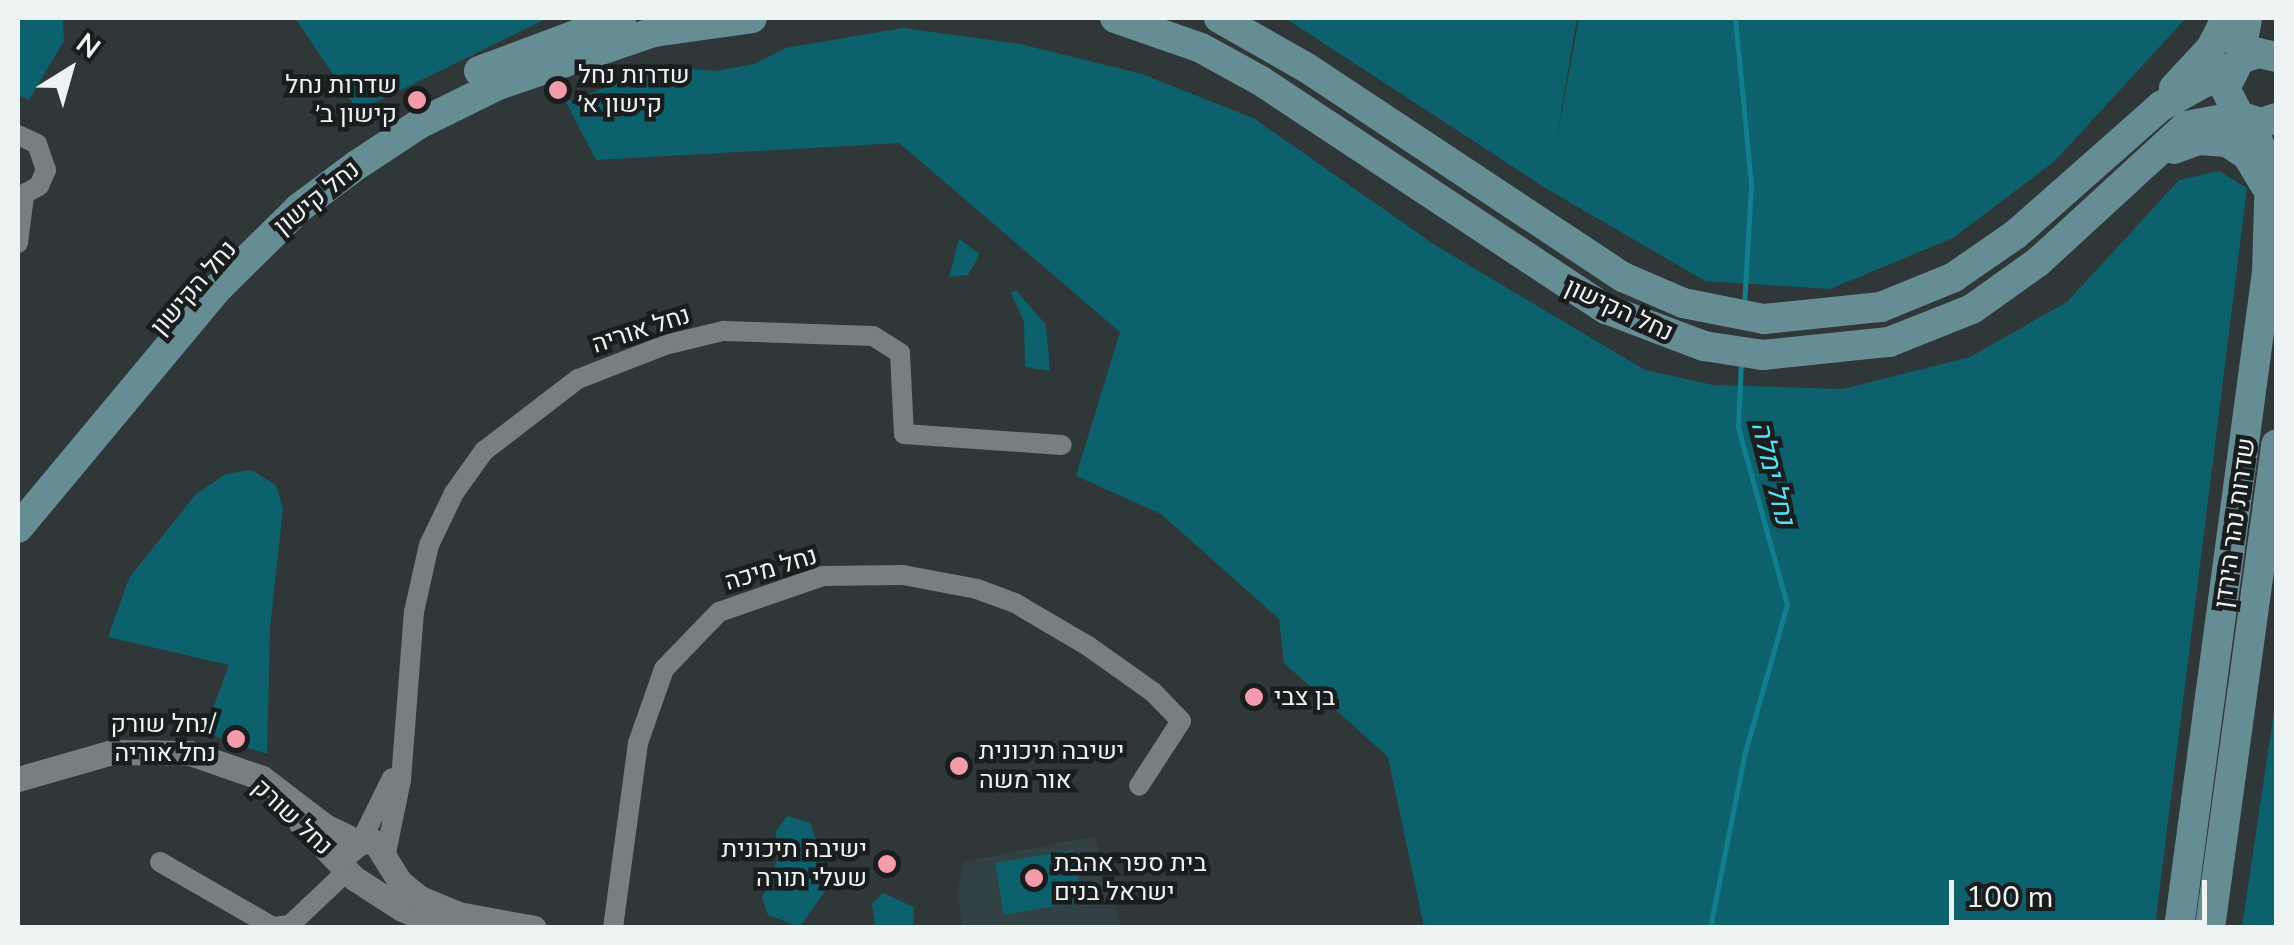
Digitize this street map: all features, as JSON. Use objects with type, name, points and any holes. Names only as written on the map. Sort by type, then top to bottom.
[{"type":"main road","name":"נחל הקישון","points":[[18,497],[204,274],[286,192],[444,87],[622,18]]},
{"type":"main road","name":"נחל הקישון","points":[[1115,18],[1201,48],[1261,82],[1606,309],[1733,352],[1839,350],[1940,324],[2038,262],[2186,126],[2255,118]]},
{"type":"main road","name":"נחל הקישון","points":[[1219,18],[1307,68],[1592,260],[1650,290],[1738,317],[1818,317],[1925,292],[1995,249],[2115,146]]},
{"type":"main road","points":[[2115,146],[2202,58],[2226,18]]},
{"type":"main road","points":[[2235,64],[2247,18]]},
{"type":"main road","name":"נחל קישון","points":[[18,528],[219,287],[326,188],[419,124],[498,86],[654,32],[734,19]]},
{"type":"main road","points":[[2115,146],[2161,106],[2235,64],[2258,53],[2276,58]]},
{"type":"main road","name":"שדרות נהר הירדן","points":[[2179,928],[2262,326],[2271,203],[2268,159],[2255,118],[2226,99],[2235,64]]},
{"type":"main road","points":[[2140,166],[2199,140],[2226,142],[2256,166],[2271,203]]},
{"type":"main road","name":"שדרות נהר הירדן","points":[[2210,928],[2276,444]]},
{"type":"street","points":[[18,134],[37,144],[46,162],[39,186],[21,196],[18,242]]},
{"type":"street","name":"נחל אוריה","points":[[386,856],[420,576],[441,516],[501,433],[578,379],[665,345],[723,332],[872,336],[900,353],[898,418],[904,434],[1062,445]]},
{"type":"street","name":"נחל מיכה","points":[[614,928],[638,742],[664,670],[719,612],[823,576],[904,575],[977,588],[1016,603],[1088,646],[1153,692],[1181,721],[1140,786]]},
{"type":"street","name":"נחל אוריה","points":[[359,841],[391,783],[402,742]]},
{"type":"street","name":"נחל שורק","points":[[18,779],[112,752],[148,750],[238,767],[359,841]]},
{"type":"street","name":"נחל שורק","points":[[238,767],[352,873],[402,909],[447,928]]},
{"type":"street","points":[[352,873],[347,853],[359,841],[376,842],[400,882],[439,908],[534,928]]},
{"type":"street","points":[[160,862],[273,928],[290,924],[352,873],[380,876],[386,856]]},
{"type":"shaded area","points":[[18,18],[63,18],[64,41],[29,100],[18,95]]},
{"type":"shaded area","points":[[295,18],[548,18],[358,111]]},
{"type":"shaded area","points":[[1285,18],[1577,18],[1555,148],[1579,18],[2186,18],[2055,161],[1953,238],[1830,289],[1705,281],[1547,189]]},
{"type":"shaded area","points":[[903,28],[1020,44],[1142,74],[1255,119],[1435,245],[1645,370],[1713,385],[1843,389],[1970,357],[2067,302],[2179,180],[2219,171],[2247,188],[2155,927],[1424,927],[1388,757],[1284,663],[1279,619],[1161,514],[1076,476],[1120,332],[899,143],[596,160],[566,102],[663,67],[716,71],[754,64],[786,48]]},
{"type":"shaded area","points":[[959,239],[980,254],[968,275],[949,277]]},
{"type":"shaded area","points":[[1016,290],[1046,325],[1050,371],[1025,367],[1024,322],[1011,293]]},
{"type":"shaded area","points":[[251,470],[276,485],[283,509],[270,628],[267,754],[204,732],[229,665],[108,637],[129,578],[196,494],[226,474]]},
{"type":"shaded area","points":[[2276,698],[2276,927],[2242,927]]},
{"type":"shaded area","points":[[787,816],[810,823],[832,881],[800,927],[768,915],[762,898],[777,860],[776,831]]},
{"type":"shaded area","name":"בית ספר אהבת ישראל בנים","points":[[1095,836],[1121,927],[963,927],[957,894],[964,862]]},
{"type":"shaded area","points":[[1073,850],[1082,901],[1004,915],[995,863]]},
{"type":"shaded area","points":[[883,893],[914,907],[913,927],[875,927],[872,904]]},
{"type":"waterway","name":"נחל ימלה","points":[[1735,18],[1751,185],[1744,306]]},
{"type":"waterway","name":"נחל ימלה","points":[[1710,928],[1745,752],[1787,605],[1738,427],[1741,362]]},
{"type":"place","name":"שדרות נחל קישון א׳","points":[[558,90]]},
{"type":"place","name":"שדרות נחל קישון ב׳","points":[[417,100]]},
{"type":"place","name":"בן צבי","points":[[1254,697]]},
{"type":"place","name":"נחל שורק/ נחל אוריה","points":[[236,739]]},
{"type":"place","name":"ישיבה תיכונית אור משה","points":[[959,766]]},
{"type":"place","name":"ישיבה תיכונית שעלי תורה","points":[[887,864]]},
{"type":"place","name":"בית ספר אהבת ישראל בנים","points":[[1034,878]]}]
